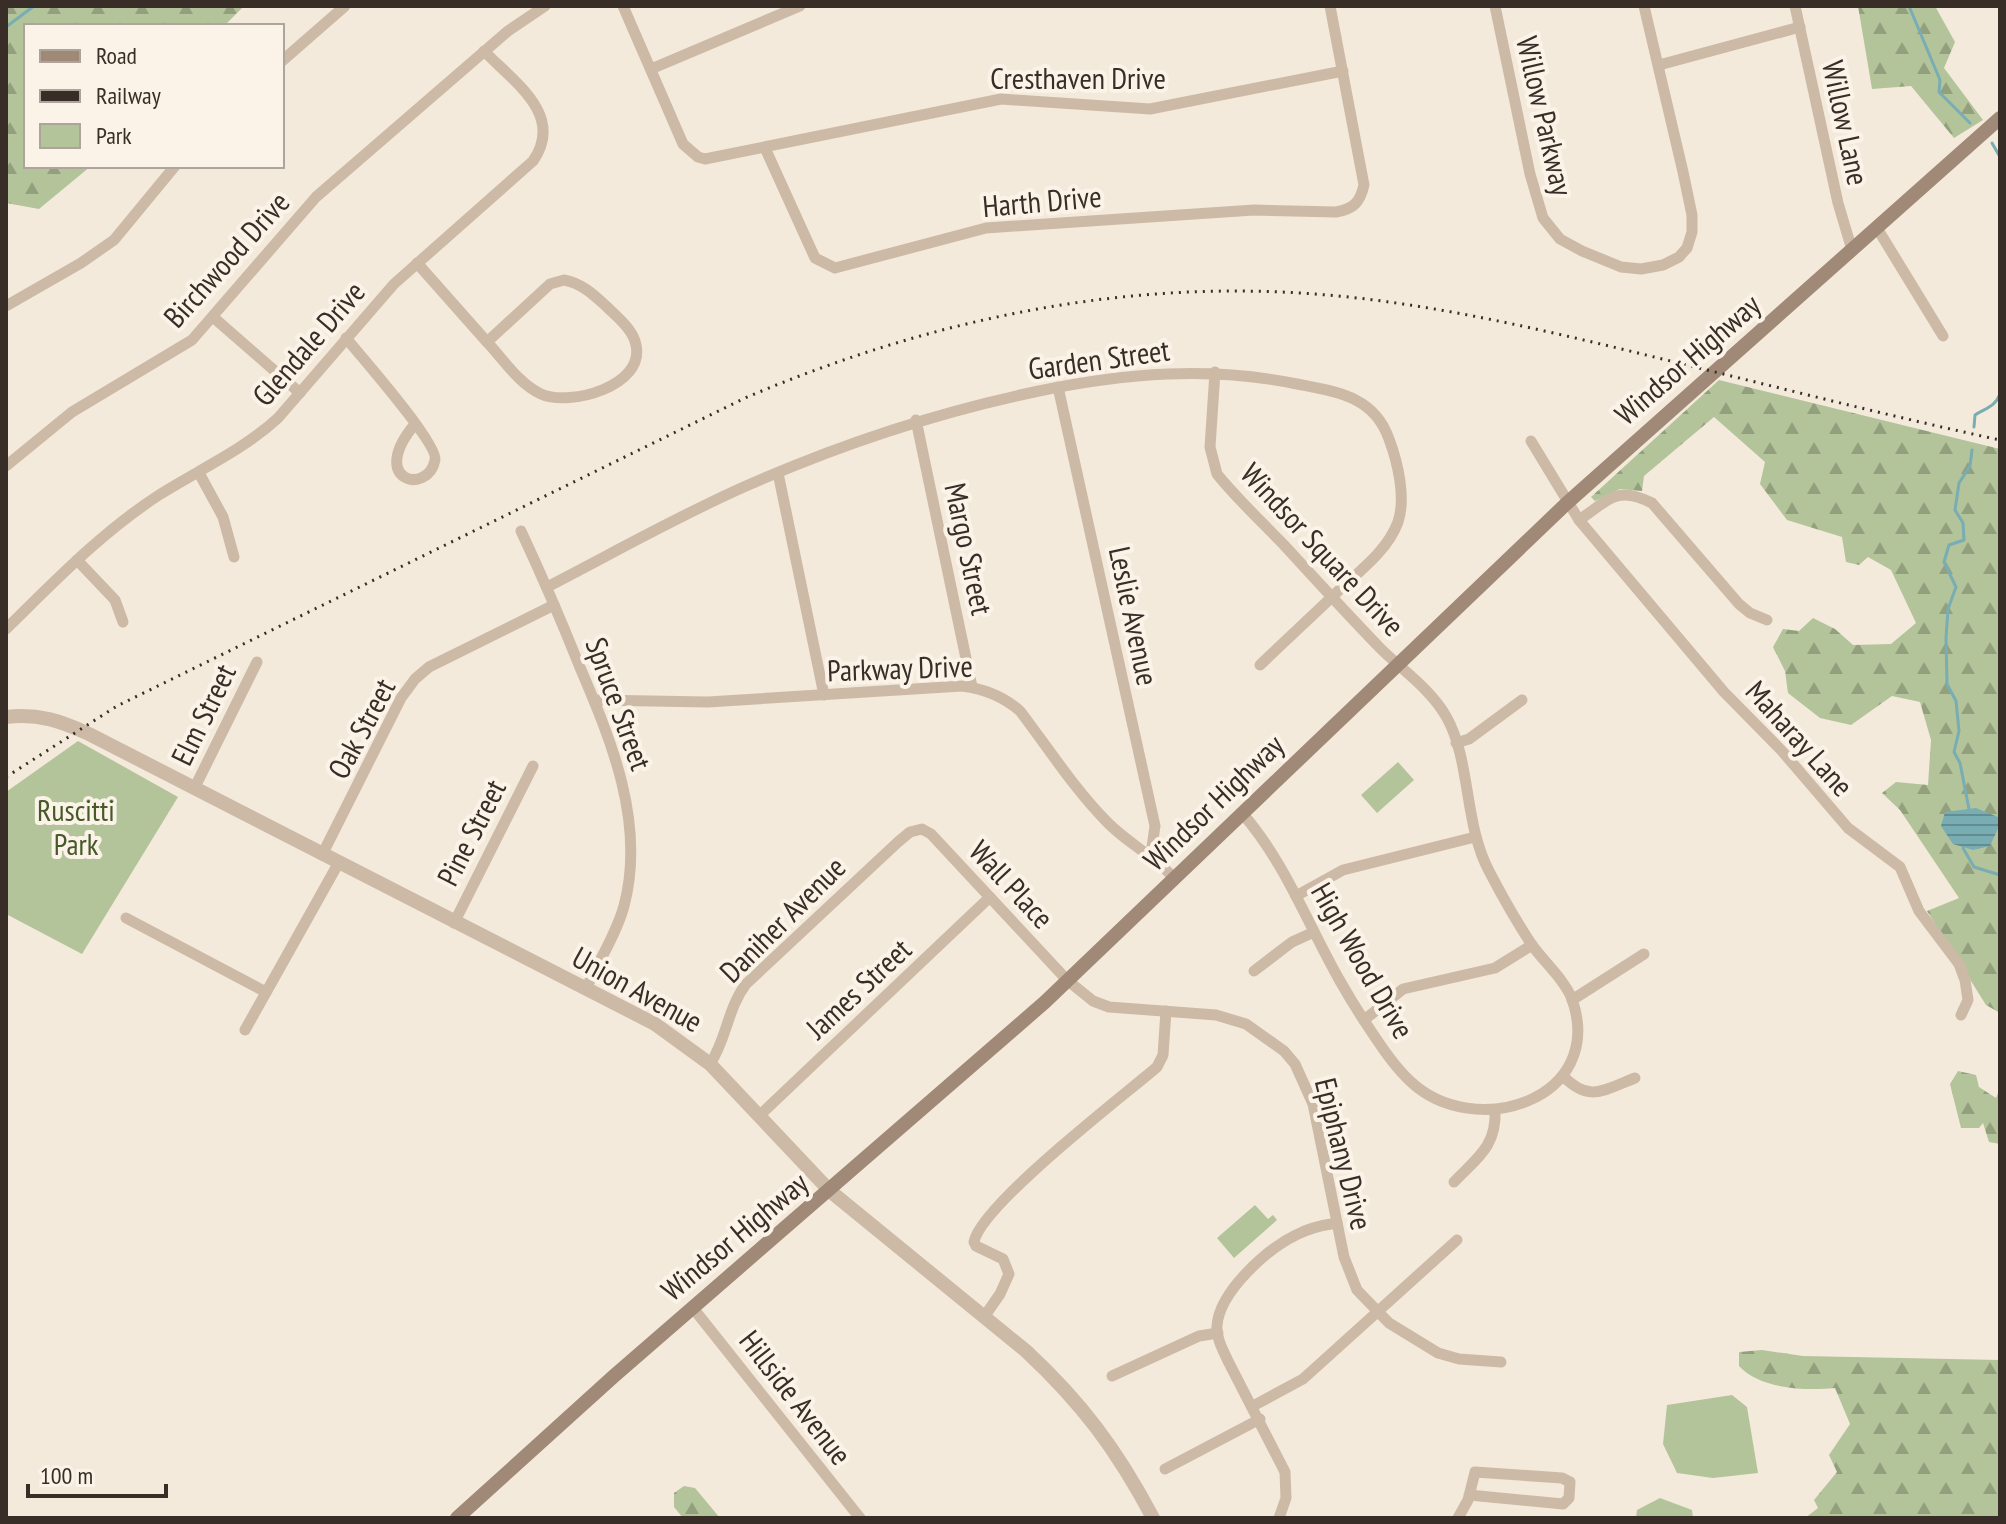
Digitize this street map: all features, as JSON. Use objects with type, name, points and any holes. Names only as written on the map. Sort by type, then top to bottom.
[{"type":"main road","name":"Windsor Highway","points":[[457,1518],[536,1445],[993,1049],[1567,503],[2000,118]]},
{"type":"street","points":[[284,59],[345,6]]},
{"type":"street","name":"Birchwood Drive","points":[[6,466],[72,412],[183,348],[316,197],[484,51],[545,6]]},
{"type":"street","points":[[623,6],[683,144],[698,157],[712,159],[765,148]]},
{"type":"street","points":[[653,74],[800,6]]},
{"type":"street","name":"Harth Drive","points":[[765,148],[815,258],[835,268],[986,228],[1254,210],[1349,210],[1357,203],[1364,185],[1330,6]]},
{"type":"street","name":"Willow Parkway","points":[[1495,6],[1530,174],[1543,218],[1560,239],[1582,251],[1621,267],[1641,269],[1663,265],[1679,257],[1687,248],[1692,232],[1692,215],[1644,6]]},
{"type":"street","name":"Willow Lane","points":[[1795,6],[1838,203],[1852,250]]},
{"type":"street","points":[[1659,65],[1800,27]]},
{"type":"street","name":"Glendale Drive","points":[[6,629],[118,524],[260,434],[300,393],[394,284],[533,161],[545,135],[538,110],[484,51]]},
{"type":"street","name":"Cresthaven Drive","points":[[765,148],[1001,99],[1150,109],[1343,71]]},
{"type":"street","points":[[6,306],[81,263],[114,240],[173,168]]},
{"type":"street","points":[[1877,228],[1943,336]]},
{"type":"street","points":[[417,263],[487,342],[524,382],[539,393],[556,398],[582,396],[608,387],[628,375],[637,352],[634,339],[617,316],[576,282],[564,280],[550,284],[487,342]]},
{"type":"street","points":[[213,317],[300,393]]},
{"type":"street","points":[[346,338],[415,424],[434,448],[436,456],[431,470],[411,481],[398,472],[395,459],[415,424]]},
{"type":"street","name":"Garden Street","points":[[547,587],[734,492],[916,420],[1095,380],[1215,372],[1261,376],[1342,395],[1371,409],[1385,429],[1402,496],[1399,520],[1382,550],[1260,665]]},
{"type":"street","name":"Windsor Square Drive","points":[[1215,372],[1210,447],[1217,474],[1397,664]]},
{"type":"street","name":"Leslie Avenue","points":[[1058,387],[1155,826],[1151,854]]},
{"type":"street","name":"Margo Street","points":[[916,420],[972,687]]},
{"type":"street","name":"Maharay Lane","points":[[1531,441],[1579,520],[1724,692],[1782,751],[1848,828],[1900,867],[1919,911],[1959,964],[1968,1000],[1961,1015]]},
{"type":"street","points":[[199,473],[223,517],[234,557]]},
{"type":"street","points":[[778,473],[824,695]]},
{"type":"street","points":[[1579,520],[1619,495],[1634,494],[1652,503],[1739,604],[1767,620]]},
{"type":"street","name":"Spruce Street","points":[[521,531],[594,700],[621,774],[627,805],[630,861],[623,909],[586,989]]},
{"type":"street","points":[[77,560],[115,600],[123,622]]},
{"type":"street","name":"Oak Street","points":[[322,855],[401,698],[415,679],[429,667],[554,605]]},
{"type":"street","name":"Elm Street","points":[[194,789],[257,662]]},
{"type":"street","points":[[1397,664],[1433,698],[1447,717],[1456,743],[1475,837],[1487,867],[1532,945],[1572,1000],[1576,1040],[1571,1062],[1563,1076],[1575,1088],[1590,1093],[1635,1078]]},
{"type":"street","name":"Parkway Drive","points":[[594,700],[708,702],[907,688],[972,687],[1008,700],[1020,711],[1095,810],[1120,833],[1151,854],[1174,878]]},
{"type":"street","points":[[1456,743],[1469,739],[1522,700]]},
{"type":"street","name":"Union Avenue","points":[[7,712],[57,720],[655,1024],[710,1064],[830,1191],[1045,1369],[1084,1409],[1114,1449],[1153,1518]]},
{"type":"street","name":"Pine Street","points":[[454,923],[533,766]]},
{"type":"street","name":"High Wood Drive","points":[[1242,813],[1263,837],[1340,983],[1407,1079],[1419,1090],[1434,1098],[1466,1107],[1495,1110],[1534,1100],[1563,1076]]},
{"type":"street","name":"Wall Place","points":[[916,829],[931,834],[1067,980]]},
{"type":"street","name":"Daniher Avenue","points":[[710,1064],[720,1047],[733,1003],[746,984],[898,842],[916,829]]},
{"type":"street","points":[[1296,896],[1343,870],[1475,837]]},
{"type":"street","points":[[245,1030],[338,864]]},
{"type":"street","name":"James Street","points":[[760,1115],[990,897]]},
{"type":"street","points":[[126,918],[266,992]]},
{"type":"street","points":[[1254,971],[1292,942],[1314,932]]},
{"type":"street","points":[[1364,1020],[1403,989],[1427,981],[1495,968],[1532,945]]},
{"type":"street","points":[[1572,1000],[1644,954]]},
{"type":"street","name":"Epiphany Drive","points":[[1067,980],[1101,1006],[1216,1015],[1246,1024],[1269,1038],[1295,1064],[1313,1104],[1351,1280],[1376,1313],[1414,1340],[1438,1353],[1459,1359],[1501,1362]]},
{"type":"street","points":[[984,1317],[1009,1274],[1003,1259],[976,1246],[977,1231],[1019,1184],[1157,1067],[1163,1055],[1166,1011]]},
{"type":"street","points":[[1454,1182],[1493,1138],[1495,1110]]},
{"type":"street","points":[[1279,1518],[1286,1498],[1285,1472],[1228,1361],[1217,1326],[1224,1302],[1235,1283],[1292,1236],[1311,1228],[1337,1223]]},
{"type":"street","points":[[1253,1406],[1303,1379],[1457,1240]]},
{"type":"street","name":"Hillside Avenue","points":[[693,1308],[860,1518]]},
{"type":"street","points":[[1112,1376],[1199,1336],[1218,1333]]},
{"type":"street","points":[[1165,1469],[1260,1419]]},
{"type":"street","points":[[1458,1518],[1469,1495],[1473,1476],[1478,1471],[1562,1478],[1570,1482],[1569,1498],[1563,1504],[1469,1495]]},
{"type":"green space","points":[[6,6],[244,6],[226,24],[24,24],[24,168],[89,168],[39,209],[6,203]]},
{"type":"green space","points":[[1858,6],[1935,6],[1955,42],[1944,68],[1983,120],[1954,138],[1911,86],[1872,89]]},
{"type":"green space","points":[[1719,380],[2000,449],[2000,1013],[1986,1005],[1927,911],[1959,898],[1900,810],[1882,793],[1896,782],[1928,785],[1931,740],[1920,702],[1892,696],[1851,725],[1820,718],[1788,693],[1785,671],[1773,647],[1783,629],[1799,631],[1813,618],[1835,629],[1853,645],[1891,644],[1916,623],[1891,570],[1868,557],[1859,565],[1846,562],[1842,537],[1787,520],[1760,484],[1765,462],[1714,417],[1644,476],[1642,491],[1620,489],[1595,501],[1591,497]]},
{"type":"green space","name":"Ruscitti Park","points":[[78,741],[178,797],[82,954],[6,914],[6,792]]},
{"type":"green space","points":[[1398,762],[1414,780],[1377,813],[1361,795]]},
{"type":"green space","points":[[1958,1071],[1976,1075],[1979,1087],[1996,1098],[2000,1088],[2000,1144],[1989,1142],[1983,1123],[1979,1128],[1961,1128],[1950,1084]]},
{"type":"green space","points":[[1255,1205],[1268,1219],[1273,1215],[1277,1220],[1234,1258],[1217,1238]]},
{"type":"green space","points":[[1762,1350],[1803,1356],[2000,1360],[2000,1518],[1805,1518],[1818,1508],[1814,1500],[1837,1472],[1829,1455],[1850,1424],[1835,1388],[1784,1387],[1759,1380],[1739,1366],[1739,1352]]},
{"type":"green space","points":[[1732,1395],[1747,1407],[1758,1473],[1713,1478],[1677,1473],[1663,1444],[1667,1405]]},
{"type":"green space","points":[[684,1486],[695,1488],[720,1518],[683,1518],[674,1507],[674,1493]]},
{"type":"green space","points":[[1660,1498],[1692,1510],[1693,1518],[1636,1518],[1637,1510]]},
{"type":"water","points":[[1976,808],[2000,818],[1990,846],[1973,850],[1953,844],[1941,826],[1945,812]]},
{"type":"waterway","points":[[6,27],[34,6]]},
{"type":"waterway","points":[[1909,6],[1940,80],[1939,92],[1970,123]]},
{"type":"waterway","points":[[1992,143],[2000,157]]},
{"type":"waterway","points":[[1974,427],[1975,415],[1993,405],[2000,394]]},
{"type":"waterway","points":[[1969,809],[1960,763],[1954,752],[1959,731],[1956,701],[1947,684],[1948,609],[1956,587],[1944,562],[1949,545],[1964,540],[1963,523],[1955,510],[1959,483],[1970,466],[1972,450]]},
{"type":"waterway","points":[[1963,848],[1974,867],[2000,875]]},
{"type":"railway","points":[[6,777],[117,706],[745,398],[874,350],[1006,315],[1074,303],[1211,291],[1326,295],[1417,306],[1553,333],[2000,440]]}]
